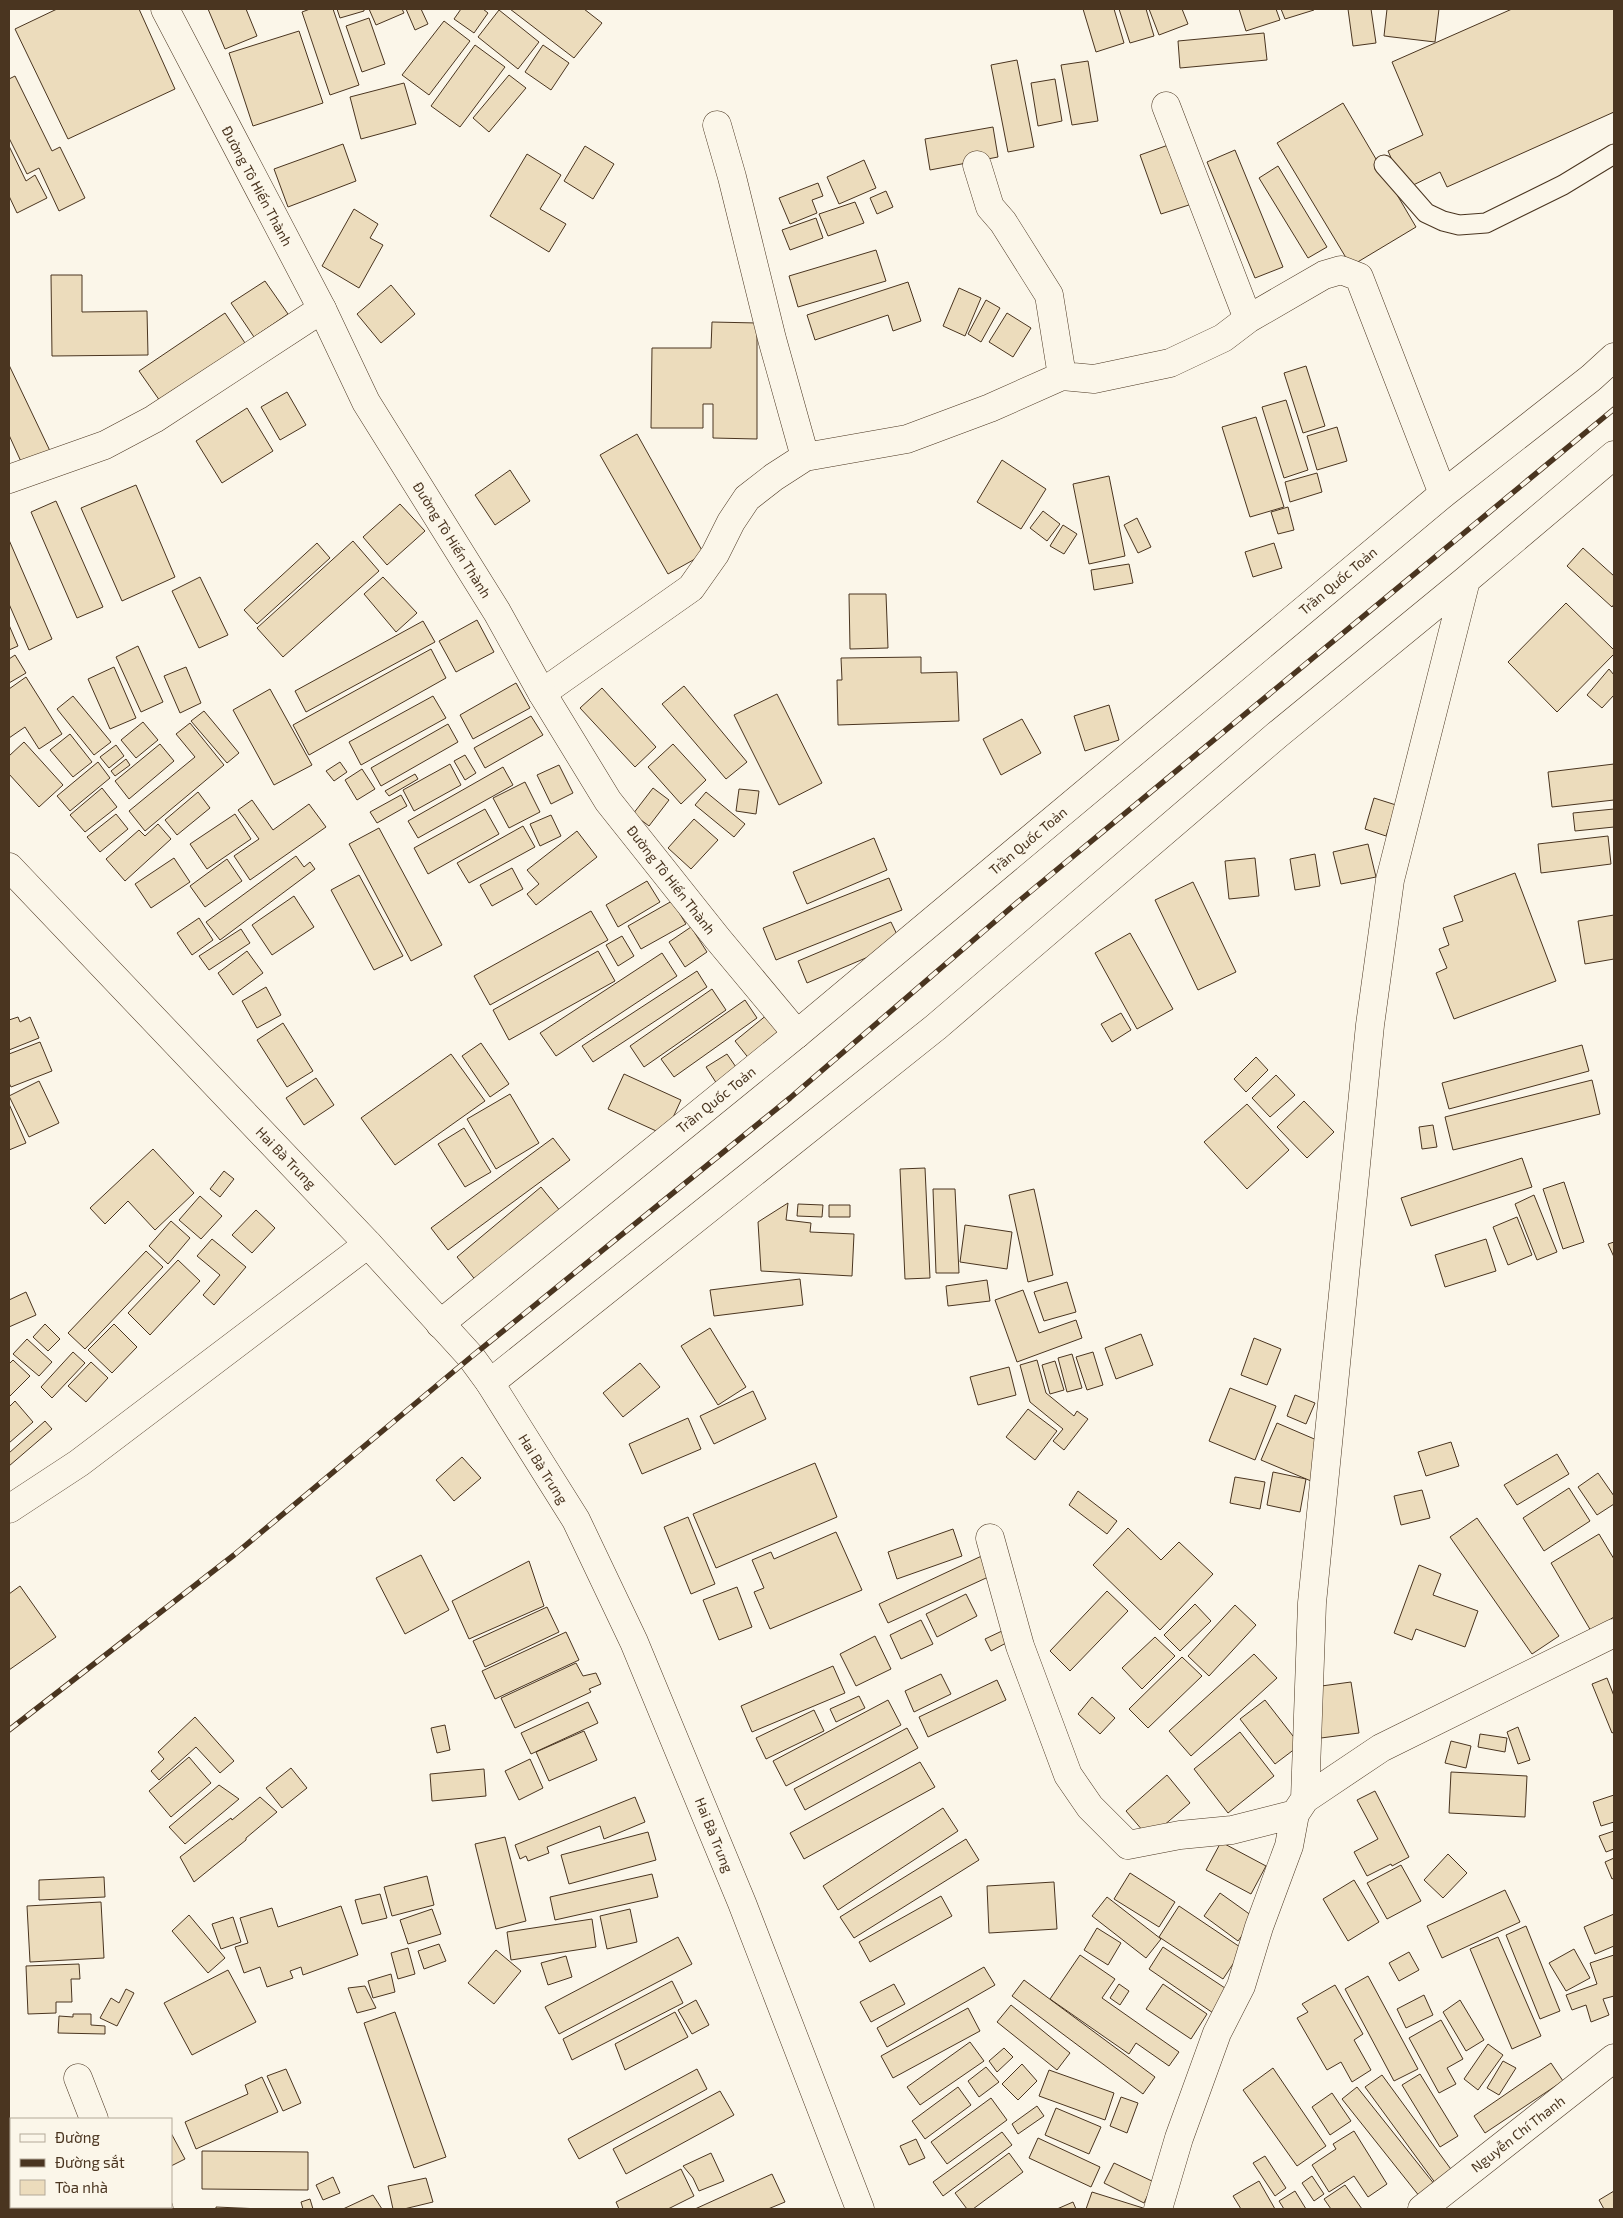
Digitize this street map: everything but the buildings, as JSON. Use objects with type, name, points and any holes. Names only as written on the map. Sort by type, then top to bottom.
[{"type":"street","name":"Đường Tô Hiến Thành","points":[[165,9],[322,309],[366,402],[497,612],[542,693],[608,801],[717,938],[797,1034]]},
{"type":"street","points":[[1166,106],[1248,319]]},
{"type":"street","points":[[717,125],[804,457]]},
{"type":"street","points":[[976,164],[990,207],[1003,222],[1049,295],[1062,376]]},
{"type":"street","points":[[542,693],[692,588],[715,554],[747,498],[804,457],[907,439],[990,408],[1062,376],[1094,379],[1170,363],[1223,338],[1248,319],[1324,275],[1341,270],[1359,277],[1443,494]]},
{"type":"street","points":[[9,479],[105,445],[154,419],[322,309]]},
{"type":"street","name":"Trần Quốc Toản","points":[[440,1324],[797,1034],[1443,494],[1591,378],[1614,357]]},
{"type":"street","points":[[490,1383],[936,1027],[1277,735],[1466,580],[1614,455]]},
{"type":"street","points":[[1158,2209],[1179,2138],[1217,2033],[1241,1986],[1259,1927],[1289,1846],[1300,1806],[1312,1603],[1370,1025],[1390,880],[1466,580]]},
{"type":"street","name":"Hai Bà Trưng","points":[[9,867],[368,1244],[471,1357],[490,1383],[576,1520],[634,1642],[742,1903],[860,2209]]},
{"type":"street","points":[[9,1509],[79,1463],[368,1244]]},
{"type":"street","points":[[990,1538],[1020,1646],[1068,1775],[1090,1807],[1128,1845],[1180,1834],[1232,1830],[1300,1806],[1382,1748],[1614,1633]]},
{"type":"street","name":"Nguyễn Chí Thanh","points":[[1422,2209],[1614,2058]]},
{"type":"street","points":[[78,2078],[94,2118]]},
{"type":"lane","points":[[1384,164],[1426,213],[1459,225],[1486,222],[1563,185],[1614,154]]},
{"type":"railway","points":[[9,1730],[234,1555],[471,1357],[790,1098],[1013,906],[1614,409]]}]
